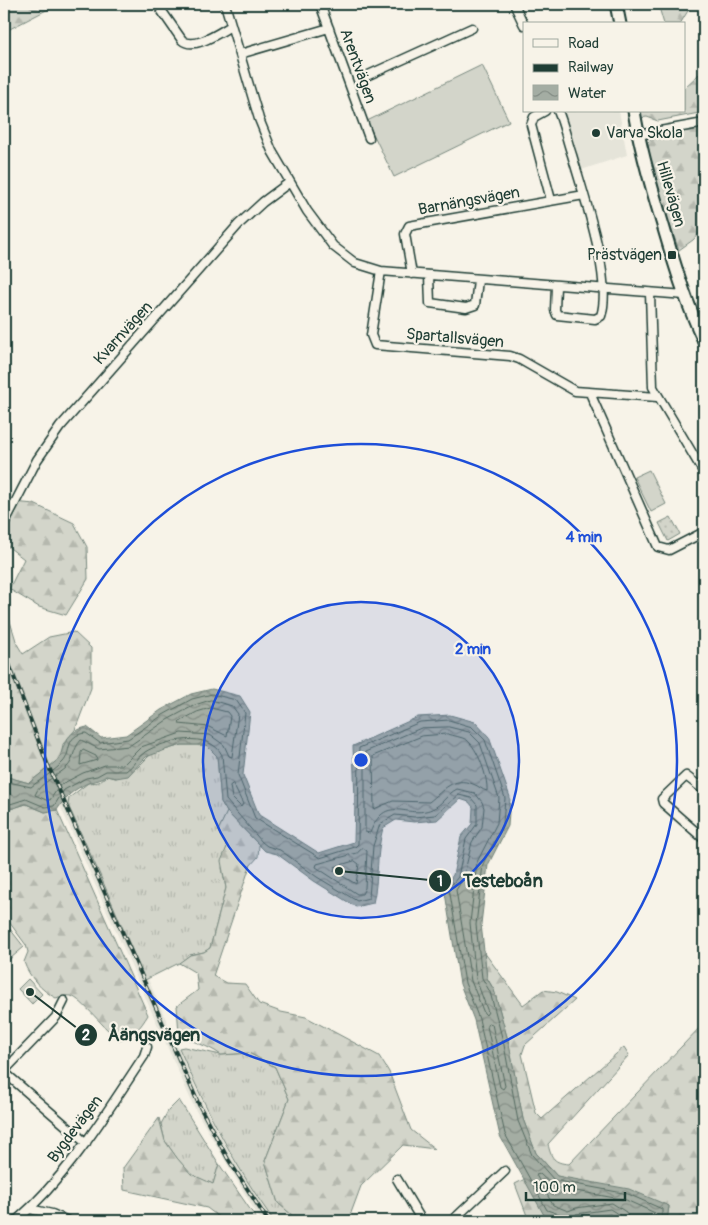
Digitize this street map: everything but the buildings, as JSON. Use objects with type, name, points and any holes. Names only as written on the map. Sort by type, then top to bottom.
[{"type":"street","points":[[157,4],[182,40],[188,44],[195,44],[231,26]]},
{"type":"street","points":[[225,4],[259,119],[272,151],[320,230],[339,252],[355,263],[381,272],[685,295]]},
{"type":"street","name":"Arentvägen","points":[[320,4],[369,138]]},
{"type":"street","points":[[514,4],[523,23]]},
{"type":"street","points":[[616,4],[620,22]]},
{"type":"street","points":[[240,54],[329,28]]},
{"type":"street","points":[[362,78],[472,28]]},
{"type":"street","points":[[543,112],[534,117],[531,125],[551,200]]},
{"type":"street","points":[[556,286],[555,310],[557,315],[592,319],[599,318],[602,314],[604,289],[600,264],[584,195],[558,112]]},
{"type":"street","name":"Hillevägen","points":[[634,112],[638,135],[685,295],[704,341]]},
{"type":"street","points":[[638,135],[704,123]]},
{"type":"street","name":"Kvarnvägen","points":[[4,524],[37,460],[60,427],[233,231],[263,202],[290,182]]},
{"type":"street","name":"Barnängsvägen","points":[[412,274],[405,234],[409,226],[584,195]]},
{"type":"street","name":"Spartallsvägen","points":[[381,272],[371,335],[375,345],[510,356],[519,359],[575,391],[590,393]]},
{"type":"street","points":[[429,276],[430,303],[466,308],[475,305],[478,280]]},
{"type":"street","points":[[650,293],[652,383],[657,397],[704,473]]},
{"type":"street","points":[[657,397],[590,393],[658,547],[668,550],[704,532]]},
{"type":"street","points":[[704,778],[701,788],[686,776],[662,799],[663,803],[704,839]]},
{"type":"street","points":[[64,1001],[56,1017],[4,1072],[86,1143]]},
{"type":"street","name":"Bygdevägen","points":[[16,1221],[30,1210],[86,1143],[144,1056],[147,1047]]},
{"type":"street","points":[[452,1221],[505,1172]]},
{"type":"street","points":[[397,1179],[422,1221]]},
{"type":"street","points":[[30,1210],[52,1214],[68,1221]]},
{"type":"shaded area","name":"Varva Skola","points":[[563,112],[619,112],[627,155],[581,170]]},
{"type":"shaded area","points":[[4,634],[51,761],[204,1105],[232,1156],[274,1221],[262,1221],[256,1213],[195,1109],[42,765]]},
{"type":"green space","points":[[4,4],[58,4],[4,32]]},
{"type":"green space","points":[[658,4],[692,4],[681,22],[663,22]]},
{"type":"green space","points":[[482,65],[509,121],[394,177],[367,121]]},
{"type":"green space","points":[[699,74],[704,93],[704,112],[658,121],[647,117],[639,118],[638,112],[686,112],[686,86]]},
{"type":"green space","points":[[704,129],[704,228],[693,240],[679,250],[659,196],[646,143],[662,134]]},
{"type":"green space","points":[[649,470],[666,504],[651,512],[634,477]]},
{"type":"green space","points":[[4,501],[34,504],[74,523],[87,547],[88,579],[66,615],[39,607],[9,589],[24,559],[6,545],[4,547]]},
{"type":"green space","points":[[671,517],[680,534],[668,541],[659,523]]},
{"type":"green space","points":[[4,602],[17,644],[23,654],[49,637],[74,632],[91,648],[91,688],[75,730],[63,744],[61,758],[29,783],[4,776]]},
{"type":"green space","points":[[182,745],[206,745],[217,756],[221,802],[227,812],[218,831],[227,847],[222,868],[226,888],[210,948],[204,952],[190,955],[181,962],[145,980],[68,805],[69,798],[88,783],[99,782],[106,776],[116,778],[138,767],[151,754]]},
{"type":"green space","points":[[26,804],[45,812],[57,810],[148,1015],[136,1031],[129,1036],[119,1040],[76,998],[62,996],[56,998],[46,992],[29,973],[24,962],[28,952],[26,945],[4,915],[4,811]]},
{"type":"green space","points":[[227,812],[259,845],[258,857],[250,866],[213,976],[226,983],[245,984],[259,1004],[281,1012],[306,1017],[379,1056],[389,1072],[411,1130],[435,1149],[403,1145],[361,1186],[348,1221],[299,1221],[278,1203],[265,1161],[289,1099],[275,1067],[249,1053],[221,1055],[179,1034],[177,1006],[198,990],[196,973],[179,963],[190,955],[204,952],[210,948],[226,888],[221,861],[227,847],[218,831]]},
{"type":"green space","points":[[10,929],[24,947],[4,964],[4,933]]},
{"type":"green space","points":[[484,952],[523,1005],[543,990],[557,992],[575,1000],[525,1045],[522,1054],[536,1113],[542,1119],[624,1047],[629,1055],[548,1144],[554,1159],[560,1162],[569,1164],[704,1023],[704,1221],[667,1221],[669,1206],[557,1176],[536,1153],[523,1119],[509,1044],[494,990],[487,978]]},
{"type":"green space","points":[[28,979],[42,994],[32,1004],[18,989]]},
{"type":"green space","points":[[184,1047],[221,1055],[249,1053],[275,1067],[289,1099],[265,1161],[278,1203],[299,1221],[274,1221],[260,1201],[234,1159],[200,1093],[179,1048]]},
{"type":"green space","points":[[179,1100],[219,1164],[213,1184],[191,1175],[165,1141],[161,1124],[168,1111]]},
{"type":"green space","points":[[159,1118],[165,1141],[191,1174],[213,1184],[219,1164],[258,1221],[224,1221],[207,1208],[124,1190],[123,1168]]},
{"type":"green space","points":[[525,1179],[545,1215],[565,1221],[529,1221],[515,1184]]},
{"type":"green space","points":[[610,1214],[620,1221],[565,1221]]},
{"type":"water","points":[[212,689],[240,696],[250,712],[243,775],[259,815],[319,853],[354,842],[353,746],[418,717],[450,715],[475,722],[489,737],[510,797],[508,826],[488,865],[481,924],[487,978],[494,990],[509,1044],[523,1119],[536,1153],[557,1176],[629,1189],[669,1206],[667,1221],[620,1221],[610,1214],[565,1221],[544,1215],[500,1136],[474,1020],[460,984],[444,887],[453,875],[461,837],[472,824],[473,807],[469,802],[460,799],[437,820],[414,822],[396,820],[383,828],[373,903],[356,907],[314,881],[277,854],[265,851],[227,812],[221,802],[217,756],[206,745],[182,745],[146,757],[128,776],[116,778],[106,776],[78,788],[67,797],[57,810],[45,812],[26,804],[4,811],[4,776],[29,783],[60,758],[68,738],[76,731],[87,727],[101,738],[126,735],[161,710],[191,694]]},
{"type":"railway","points":[[4,651],[47,763],[200,1107],[228,1159],[268,1221]]},
{"type":"place","name":"Varva Skola","points":[[596,133]]},
{"type":"place","name":"Prästvägen","points":[[672,255]]},
{"type":"place","name":"Testeboån","points":[[339,871]]},
{"type":"place","name":"Åängsvägen","points":[[30,992]]}]
